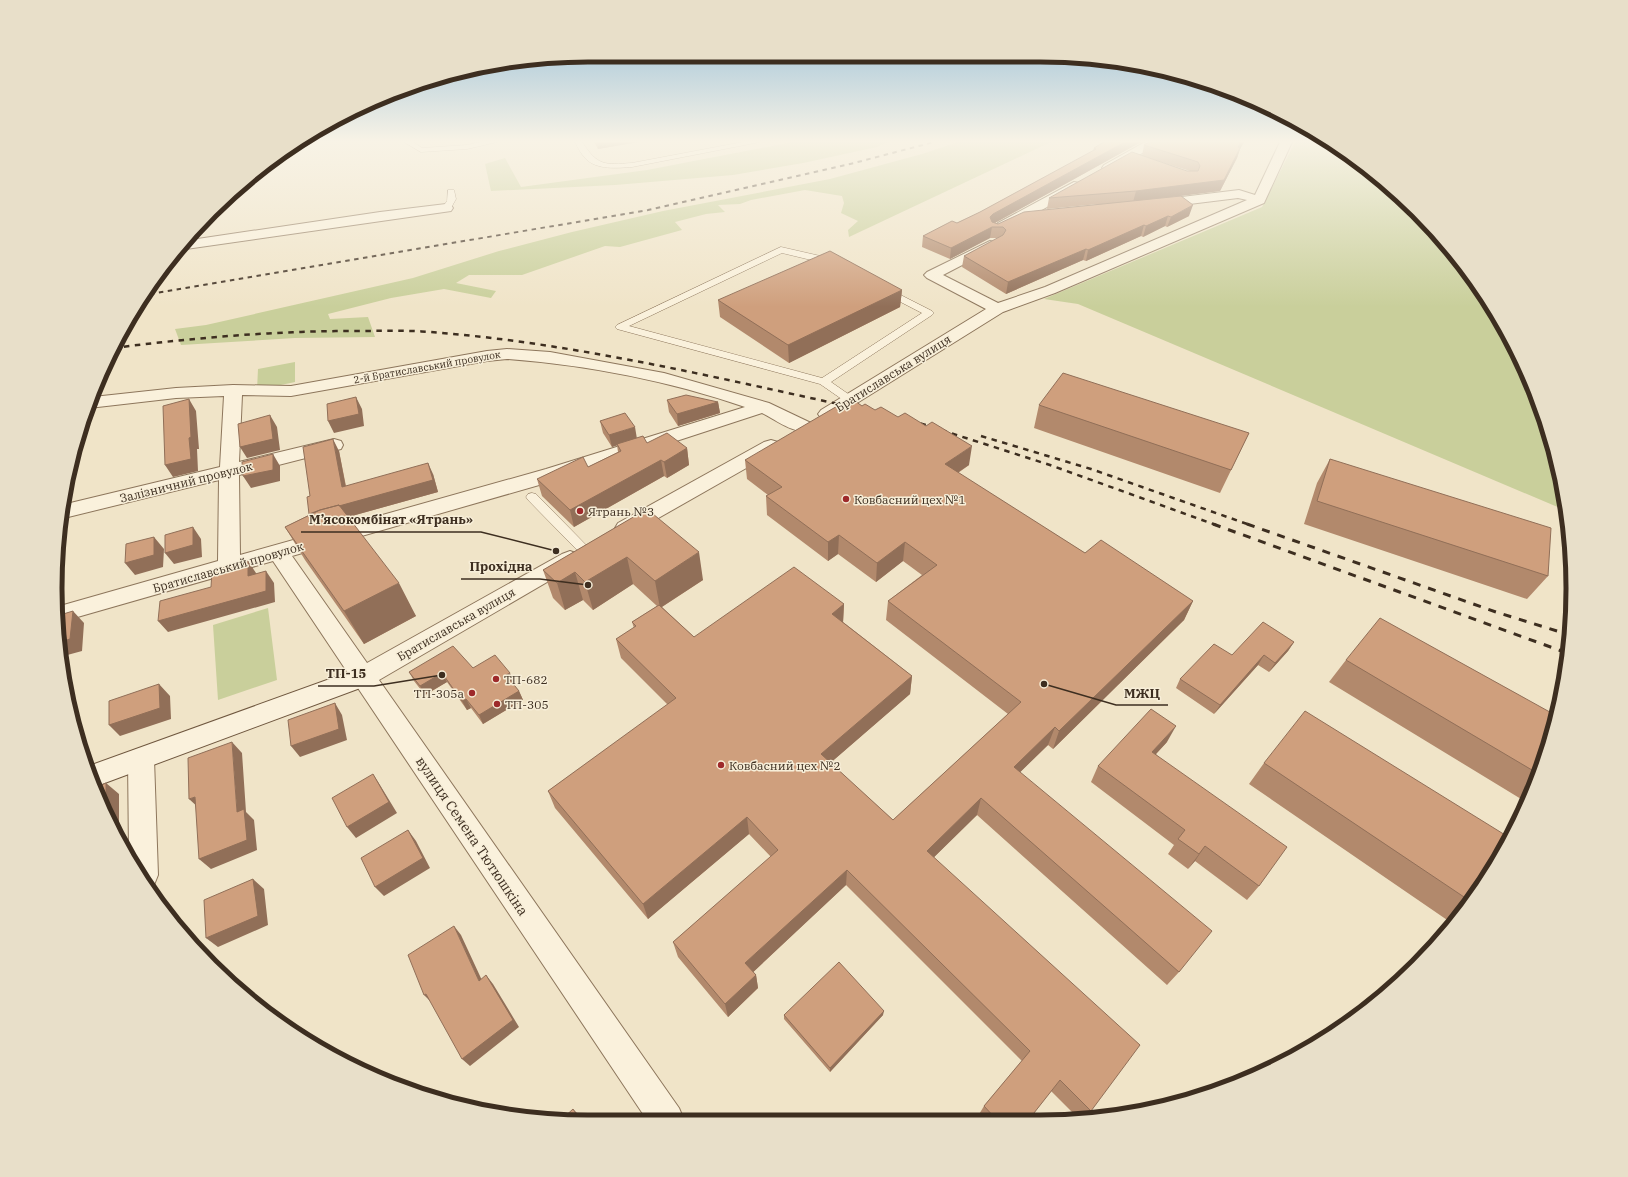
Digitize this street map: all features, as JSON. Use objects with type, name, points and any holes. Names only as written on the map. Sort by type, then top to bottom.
[{"type":"street","points":[[997,309],[932,275],[996,236],[1018,217],[1055,197]]},
{"type":"street","points":[[1141,206],[1215,197]]},
{"type":"street","points":[[1249,197],[1259,200],[1260,197]]},
{"type":"street","name":"Братиславська вулиця","points":[[96,775],[363,677],[804,427],[997,309],[1050,290],[1259,200]]},
{"type":"street","points":[[190,245],[380,216],[446,208]]},
{"type":"street","points":[[1018,217],[1049,215]]},
{"type":"street","name":"2-й Братиславський провулок","points":[[96,402],[233,390],[291,391],[487,356],[508,354],[550,357],[664,378],[763,407],[804,427]]},
{"type":"street","points":[[229,566],[229,472],[233,390]]},
{"type":"street","name":"Братиславський провулок","points":[[63,613],[553,474],[763,407]]},
{"type":"street","name":"Залізничний провулок","points":[[68,510],[334,445]]},
{"type":"street","name":"вулиця Семена Тютюшкіна","points":[[278,552],[664,1115]]},
{"type":"street","points":[[141,759],[144,869]]},
{"type":"lane","points":[[446,208],[450,204],[453,197]]},
{"type":"lane","points":[[840,267],[826,260],[781,250],[620,327],[824,382],[850,400]]},
{"type":"lane","points":[[824,382],[929,313],[874,285]]},
{"type":"lane","points":[[532,497],[599,543]]},
{"type":"green space","points":[[736,197],[768,197],[740,204],[718,205],[725,212],[706,214],[675,222],[682,230],[620,247],[605,246],[522,275],[469,275],[456,283],[496,291],[491,298],[444,289],[391,298],[328,314],[330,319],[368,317],[375,337],[295,338],[181,345],[175,329],[206,325],[413,278],[499,251],[663,211]]},
{"type":"green space","points":[[842,197],[934,197],[849,237],[848,230],[858,221],[841,213],[844,203]]},
{"type":"green space","points":[[1267,197],[1391,197],[1412,216],[1457,268],[1477,296],[1512,356],[1538,419],[1548,452],[1559,508],[1078,304],[1044,299],[1262,207]]},
{"type":"green space","points":[[295,362],[295,382],[257,390],[258,369]]},
{"type":"green space","points":[[268,608],[277,680],[218,700],[213,625]]},
{"type":"building","points":[[1008,197],[1024,197],[993,214],[990,217],[992,222],[998,224],[1024,212],[1172,197],[1182,197],[1193,205],[1171,217],[1168,216],[1146,226],[1144,225],[1088,250],[1086,249],[1008,282],[964,256],[1003,235],[1006,230],[1003,227],[992,227],[951,248],[923,236],[952,221],[957,223]]},
{"type":"building","points":[[830,251],[902,290],[788,345],[718,300]]},
{"type":"building","points":[[1063,373],[1249,433],[1231,470],[1039,405]]},
{"type":"building","points":[[686,395],[718,402],[677,414],[667,400]]},
{"type":"building","points":[[356,397],[359,414],[328,421],[327,404]]},
{"type":"building","points":[[851,398],[862,406],[865,404],[875,410],[881,407],[898,417],[905,413],[926,426],[932,422],[972,446],[945,464],[1085,553],[1101,540],[1193,601],[1059,731],[1055,727],[1014,767],[1212,931],[1179,972],[981,798],[927,851],[1140,1045],[1091,1111],[1060,1080],[1032,1115],[992,1115],[984,1106],[1030,1051],[847,870],[745,963],[756,975],[725,1004],[673,942],[778,850],[747,817],[643,904],[548,791],[676,698],[616,639],[636,626],[632,622],[659,605],[694,637],[794,567],[844,604],[832,614],[912,676],[821,754],[893,820],[1021,702],[888,601],[937,565],[905,542],[877,563],[839,535],[828,542],[766,496],[782,487],[745,460]]},
{"type":"building","points":[[189,399],[191,437],[189,438],[191,459],[165,465],[163,406]]},
{"type":"building","points":[[625,413],[635,427],[609,435],[600,421]]},
{"type":"building","points":[[270,415],[273,439],[240,447],[238,424]]},
{"type":"building","points":[[667,433],[687,448],[664,462],[661,460],[570,510],[537,479],[583,457],[588,467],[621,451],[617,444],[643,436],[647,443]]},
{"type":"building","points":[[333,439],[342,487],[428,463],[433,480],[309,514],[307,497],[310,496],[303,447]]},
{"type":"building","points":[[273,454],[273,470],[243,476],[242,462]]},
{"type":"building","points":[[1330,459],[1551,528],[1548,576],[1317,501]]},
{"type":"building","points":[[339,505],[399,583],[344,611],[285,527],[320,510]]},
{"type":"building","points":[[647,509],[699,552],[655,581],[627,557],[585,582],[575,572],[557,583],[543,570]]},
{"type":"building","points":[[193,527],[193,545],[165,553],[165,535]]},
{"type":"building","points":[[154,537],[154,555],[125,563],[126,544]]},
{"type":"building","points":[[248,561],[248,576],[266,571],[266,591],[158,621],[160,601],[211,587],[212,571]]},
{"type":"building","points":[[73,611],[70,639],[65,640],[63,623],[63,614]]},
{"type":"building","points":[[1380,618],[1551,713],[1533,771],[1346,660]]},
{"type":"building","points":[[1263,622],[1294,642],[1275,663],[1264,655],[1220,705],[1180,679],[1214,644],[1232,655]]},
{"type":"building","points":[[453,646],[473,668],[495,655],[510,673],[506,675],[519,691],[479,715],[466,699],[462,701],[442,673],[420,686],[409,672]]},
{"type":"building","points":[[159,684],[160,708],[109,725],[109,701]]},
{"type":"building","points":[[335,703],[339,729],[291,746],[288,720]]},
{"type":"building","points":[[1151,709],[1176,726],[1152,752],[1287,847],[1259,886],[1205,846],[1199,854],[1178,839],[1185,830],[1098,766]]},
{"type":"building","points":[[1305,711],[1505,835],[1477,881],[1465,898],[1264,763]]},
{"type":"building","points":[[232,742],[237,812],[244,809],[247,840],[199,859],[195,797],[189,799],[188,758]]},
{"type":"building","points":[[373,774],[389,802],[347,827],[332,798]]},
{"type":"building","points":[[106,783],[106,799],[102,790],[100,786]]},
{"type":"building","points":[[408,830],[423,858],[375,887],[361,858]]},
{"type":"building","points":[[253,879],[258,916],[206,938],[204,900]]},
{"type":"building","points":[[454,926],[479,981],[486,975],[513,1020],[462,1059],[426,994],[424,995],[408,955]]},
{"type":"building","points":[[839,962],[884,1011],[830,1068],[784,1015]]},
{"type":"building","points":[[573,1109],[577,1115],[567,1114]]},
{"type":"railway","points":[[153,294],[648,210],[705,197]]},
{"type":"railway","points":[[121,347],[202,338],[322,331],[431,332],[537,344],[643,362],[852,407]]},
{"type":"railway","points":[[910,420],[1050,465],[1216,525]]},
{"type":"railway","points":[[981,436],[1091,469],[1250,525]]},
{"type":"railway","points":[[1213,524],[1562,651]]},
{"type":"railway","points":[[1247,524],[1496,612],[1564,633]]},
{"type":"place","name":"Ковбасний цех №1","points":[[846,499]]},
{"type":"place","name":"Ятрань №3","points":[[580,511]]},
{"type":"place","name":"М’ясокомбінат «Ятрань»","points":[[556,551]]},
{"type":"place","name":"Прохідна","points":[[588,585]]},
{"type":"place","name":"ТП-15","points":[[442,675]]},
{"type":"place","name":"ТП-682","points":[[496,679]]},
{"type":"place","name":"МЖЦ","points":[[1044,684]]},
{"type":"place","name":"ТП-305а","points":[[472,693]]},
{"type":"place","name":"ТП-305","points":[[497,704]]},
{"type":"place","name":"Ковбасний цех №2","points":[[721,765]]}]
